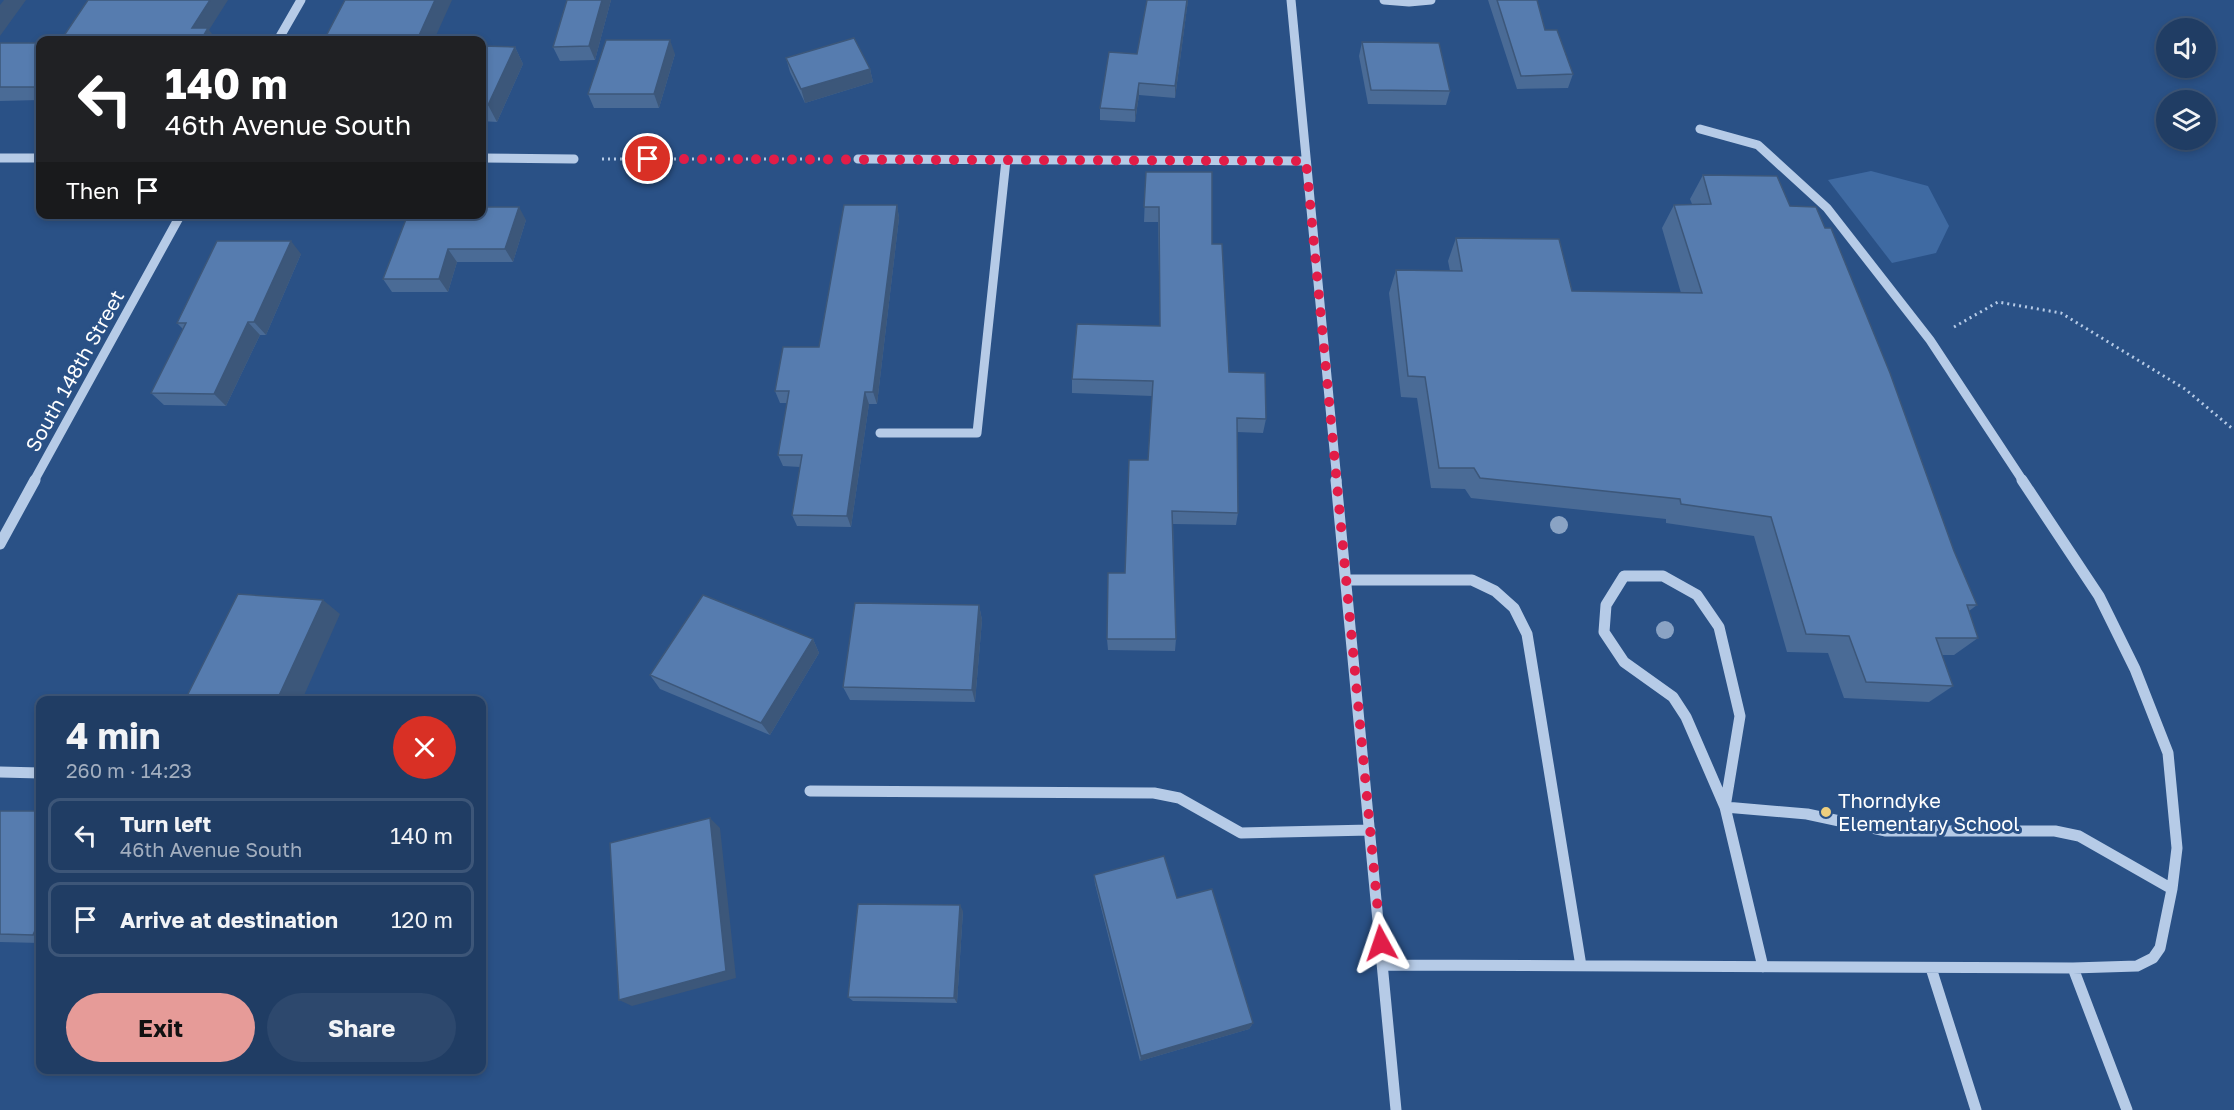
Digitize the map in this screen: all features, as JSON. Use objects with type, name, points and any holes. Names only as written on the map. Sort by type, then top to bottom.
[{"type":"street","points":[[281,36],[301,0]]},
{"type":"street","points":[[1291,0],[1396,1110]]},
{"type":"street","points":[[1384,0],[1431,0]]},
{"type":"street","points":[[1383,965],[2073,968],[2137,966],[2153,958],[2160,948],[2172,889],[2177,848],[2168,753],[2135,669],[2099,596],[1930,340],[1827,208],[1758,146],[1700,129]]},
{"type":"street","points":[[0,158],[36,158]]},
{"type":"street","points":[[486,158],[574,159]]},
{"type":"street","points":[[858,159],[1306,161]]},
{"type":"street","points":[[880,433],[977,433],[1006,160]]},
{"type":"street","name":"South 148th Street","points":[[0,544],[179,219]]},
{"type":"street","points":[[1725,807],[1740,716],[1719,627],[1697,595],[1663,576],[1624,576],[1606,605],[1604,632],[1624,662],[1673,698],[1686,717],[1725,807],[1763,967]]},
{"type":"street","points":[[1346,580],[1472,580],[1496,591],[1514,608],[1527,634],[1581,966]]},
{"type":"street","points":[[0,772],[36,773]]},
{"type":"street","points":[[810,791],[1154,793],[1179,798],[1241,833],[1370,830]]},
{"type":"street","points":[[1725,807],[1807,814],[1886,831],[2055,831],[2079,836],[2172,889]]},
{"type":"street","points":[[1931,968],[1976,1110]]},
{"type":"street","points":[[2073,968],[2127,1110]]},
{"type":"path","points":[[574,159],[858,159]]},
{"type":"path","points":[[1930,340],[1998,302],[2061,313],[2185,388],[2234,430]]},
{"type":"shaded area","points":[[1871,171],[1928,186],[1949,226],[1936,253],[1892,263],[1828,180]]},
{"type":"building","points":[[88,0],[210,0],[192,28],[208,28],[203,36],[64,36]]},
{"type":"building","points":[[345,0],[435,0],[419,36],[326,36]]},
{"type":"building","points":[[567,0],[602,0],[589,46],[553,47]]},
{"type":"building","points":[[1147,0],[1187,0],[1175,86],[1139,83],[1135,110],[1100,108],[1109,52],[1137,54]]},
{"type":"building","points":[[1497,0],[1537,0],[1545,30],[1557,30],[1573,74],[1521,76]]},
{"type":"building","points":[[854,38],[870,69],[801,89],[786,58]]},
{"type":"building","points":[[606,40],[670,40],[654,94],[588,94]]},
{"type":"building","points":[[1362,42],[1439,43],[1450,91],[1371,90]]},
{"type":"building","points":[[0,43],[36,43],[36,87],[0,87]]},
{"type":"building","points":[[486,46],[515,47],[486,105]]},
{"type":"building","points":[[1146,172],[1212,172],[1212,244],[1222,244],[1229,372],[1265,373],[1266,419],[1237,418],[1238,513],[1172,511],[1176,639],[1107,639],[1108,573],[1125,573],[1129,460],[1148,460],[1153,381],[1072,379],[1077,324],[1160,326],[1159,207],[1144,207]]},
{"type":"building","points":[[1703,175],[1777,176],[1790,206],[1816,207],[1825,228],[1831,228],[1890,373],[1954,551],[1977,605],[1967,605],[1978,638],[1936,638],[1953,686],[1866,682],[1849,636],[1806,634],[1771,517],[1681,504],[1680,499],[1480,478],[1474,468],[1439,468],[1425,377],[1408,376],[1396,270],[1462,271],[1456,238],[1559,239],[1572,291],[1702,293],[1674,205],[1711,204]]},
{"type":"building","points":[[844,205],[897,205],[873,392],[865,392],[847,516],[792,515],[802,455],[778,455],[789,391],[775,391],[783,347],[819,347]]},
{"type":"building","points":[[486,207],[519,207],[505,249],[448,249],[439,279],[383,279],[406,219],[486,219]]},
{"type":"building","points":[[217,241],[291,241],[254,322],[248,322],[214,394],[151,393],[186,323],[177,323]]},
{"type":"building","points":[[238,594],[323,600],[279,696],[187,696]]},
{"type":"building","points":[[703,595],[813,639],[761,723],[650,675]]},
{"type":"building","points":[[855,603],[979,605],[972,690],[843,687]]},
{"type":"building","points":[[0,811],[36,811],[36,928],[33,935],[0,934]]},
{"type":"building","points":[[710,818],[726,971],[619,1000],[610,843]]},
{"type":"building","points":[[1164,856],[1177,898],[1212,889],[1253,1023],[1141,1056],[1094,875]]},
{"type":"building","points":[[858,904],[960,905],[954,998],[848,997]]},
{"type":"place","name":"Thorndyke Elementary School","points":[[1826,812]]},
{"type":"route","points":[[648,159],[1306,161],[1381,943]]}]
